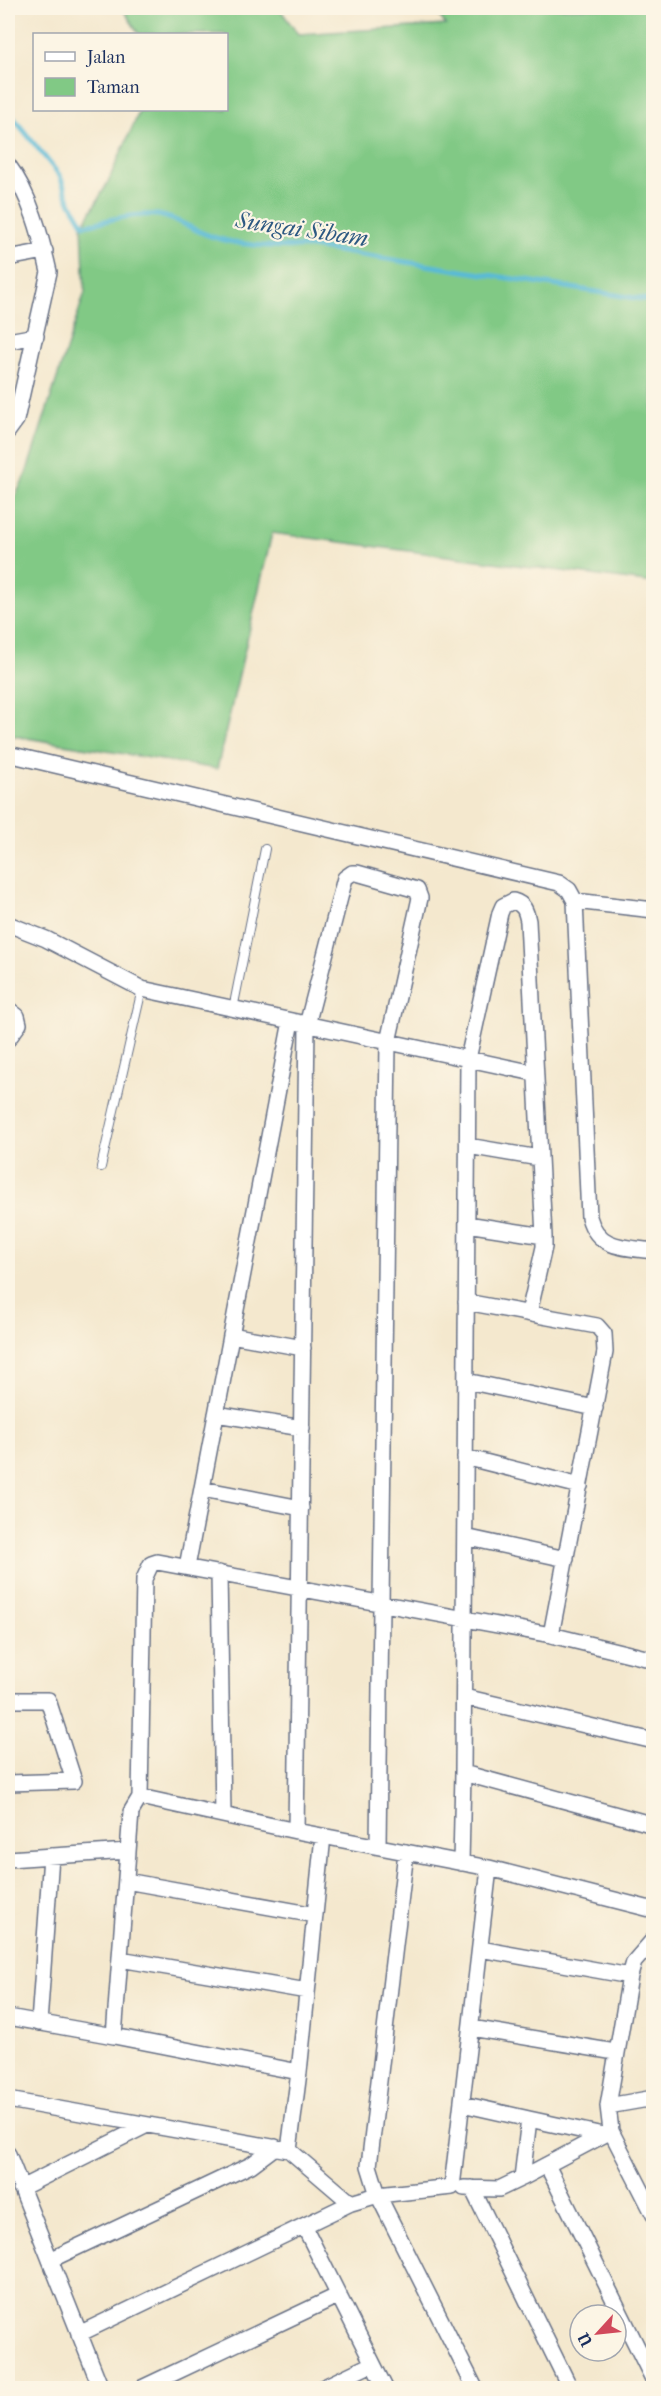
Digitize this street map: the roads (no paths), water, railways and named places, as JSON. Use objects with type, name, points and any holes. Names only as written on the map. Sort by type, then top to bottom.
[{"type":"street","points":[[8,165],[45,251],[49,272],[16,420],[8,431]]},
{"type":"street","points":[[8,258],[45,251]]},
{"type":"street","points":[[8,341],[36,336]]},
{"type":"street","points":[[8,754],[559,883],[569,890],[575,901],[589,1217],[593,1231],[603,1242],[654,1251]]},
{"type":"street","points":[[296,1831],[307,1025],[345,878],[352,873],[357,873],[417,890],[419,894],[388,1042],[383,1603],[378,1846]]},
{"type":"street","points":[[461,1863],[468,1059],[500,913],[503,906],[513,901],[526,911],[528,921],[544,1236],[544,1247],[529,1313]]},
{"type":"street","points":[[575,901],[654,910]]},
{"type":"street","points":[[8,924],[46,939],[142,989],[534,1073]]},
{"type":"street","points":[[8,1009],[17,1016],[19,1024],[8,1039]]},
{"type":"street","points":[[187,1567],[291,1021]]},
{"type":"street","points":[[468,1146],[539,1158]]},
{"type":"street","points":[[467,1224],[544,1236]]},
{"type":"street","points":[[466,1302],[597,1326],[604,1334],[605,1352],[551,1635]]},
{"type":"street","points":[[231,1335],[303,1348]]},
{"type":"street","points":[[466,1381],[595,1408]]},
{"type":"street","points":[[216,1414],[302,1428]]},
{"type":"street","points":[[465,1457],[580,1486]]},
{"type":"street","points":[[202,1489],[300,1508]]},
{"type":"street","points":[[465,1536],[566,1559]]},
{"type":"street","points":[[114,2036],[131,1812],[140,1797],[144,1579],[151,1564],[157,1562],[187,1567],[464,1618],[551,1635],[654,1660]]},
{"type":"street","points":[[219,1573],[223,1815]]},
{"type":"street","points":[[464,1697],[654,1741]]},
{"type":"street","points":[[8,1700],[48,1700],[74,1781],[8,1783]]},
{"type":"street","points":[[463,1773],[654,1825]]},
{"type":"street","points":[[140,1797],[296,1831],[489,1868],[654,1910]]},
{"type":"street","points":[[282,2149],[299,2072],[323,1836]]},
{"type":"street","points":[[8,1859],[128,1851]]},
{"type":"street","points":[[406,1852],[369,2166],[378,2195],[475,2388]]},
{"type":"street","points":[[39,2023],[51,1856]]},
{"type":"street","points":[[452,2187],[489,1868]]},
{"type":"street","points":[[126,1881],[315,1915]]},
{"type":"street","points":[[654,1939],[634,1962],[630,1976],[615,2052],[607,2133],[654,2215]]},
{"type":"street","points":[[480,1949],[630,1976]]},
{"type":"street","points":[[120,1959],[307,1991]]},
{"type":"street","points":[[8,2017],[299,2072]]},
{"type":"street","points":[[471,2028],[615,2052]]},
{"type":"street","points":[[608,2106],[654,2098]]},
{"type":"street","points":[[8,2100],[282,2149],[351,2203]]},
{"type":"street","points":[[462,2104],[607,2133]]},
{"type":"street","points":[[522,2178],[529,2119]]},
{"type":"street","points":[[21,2188],[147,2125]]},
{"type":"street","points":[[79,2334],[351,2203],[378,2195],[452,2187],[499,2189],[607,2133]]},
{"type":"street","points":[[50,2260],[282,2149]]},
{"type":"street","points":[[8,2154],[101,2388]]},
{"type":"street","points":[[547,2165],[654,2382]]},
{"type":"street","points":[[472,2188],[570,2388]]},
{"type":"street","points":[[304,2226],[385,2388]]},
{"type":"street","points":[[142,2388],[339,2295]]},
{"type":"street","points":[[322,2388],[372,2364]]},
{"type":"lane","points":[[233,1009],[265,849]]},
{"type":"lane","points":[[101,1167],[142,989]]},
{"type":"waterway","name":"Sungai Sibam","points":[[8,111],[60,176],[69,200],[84,225],[130,216],[158,215],[230,242],[311,247],[654,301]]}]
